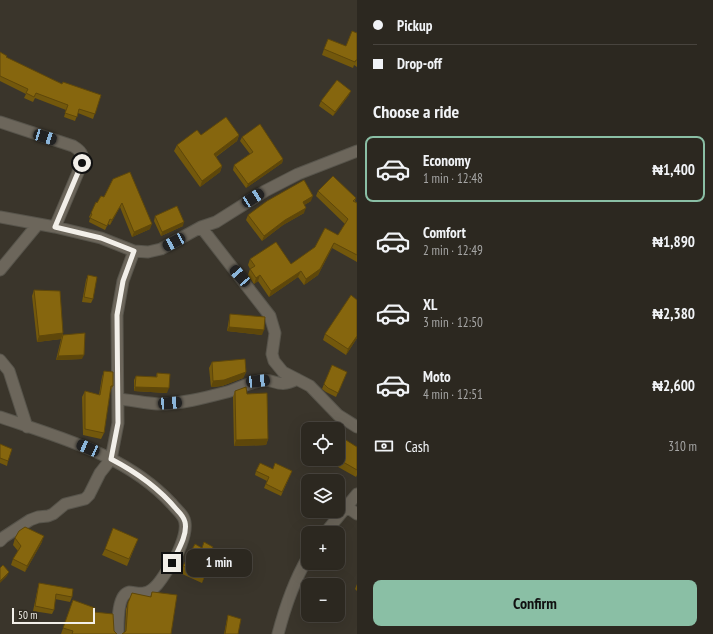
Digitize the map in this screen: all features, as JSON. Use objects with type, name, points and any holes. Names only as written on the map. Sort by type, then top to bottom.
[{"type":"street","points":[[0,122],[73,146],[82,153],[82,163],[55,227]]},
{"type":"street","points":[[0,217],[55,227],[101,238],[134,251],[148,252],[161,249],[201,227],[216,222],[265,191],[298,174],[357,151]]},
{"type":"street","points":[[0,270],[38,224]]},
{"type":"street","points":[[201,227],[270,316],[275,333],[272,354],[274,361],[283,372],[310,386],[338,415],[357,427]]},
{"type":"street","points":[[0,541],[30,520],[48,516],[53,514],[65,504],[85,499],[89,495],[100,473],[111,459],[118,423],[117,315],[123,281],[134,251]]},
{"type":"street","points":[[0,360],[9,371],[27,427]]},
{"type":"street","points":[[118,399],[157,404],[183,402],[227,392],[258,381],[266,380],[281,384],[288,384],[297,379]]},
{"type":"street","points":[[0,418],[76,443],[111,459],[142,477],[161,492],[183,517],[186,523],[184,536],[172,563],[158,583],[150,591],[143,594],[128,592],[123,595],[120,602],[118,634]]},
{"type":"street","points":[[331,526],[357,494]]},
{"type":"street","points":[[347,507],[357,514]]},
{"type":"street","points":[[278,634],[284,612],[301,569]]},
{"type":"building","points":[[352,31],[357,33],[357,60],[355,62],[324,49],[328,39],[346,46]]},
{"type":"building","points":[[0,52],[7,56],[6,57],[62,84],[63,82],[101,95],[95,114],[79,109],[77,117],[65,113],[68,105],[36,93],[34,97],[26,93],[28,89],[0,76]]},
{"type":"building","points":[[337,80],[351,91],[335,112],[321,101]]},
{"type":"building","points":[[226,117],[239,135],[214,154],[222,166],[202,181],[177,145],[197,130],[201,135]]},
{"type":"building","points":[[260,124],[283,159],[248,184],[234,165],[253,152],[242,137]]},
{"type":"building","points":[[130,172],[152,224],[134,232],[122,203],[112,220],[110,219],[107,226],[90,218],[96,202],[97,203],[101,196],[104,197],[113,179]]},
{"type":"building","points":[[333,176],[356,198],[353,201],[357,203],[357,255],[334,243],[320,269],[306,279],[301,271],[271,291],[260,275],[256,278],[250,269],[255,266],[250,259],[276,242],[291,264],[315,247],[325,228],[338,235],[348,219],[318,191]]},
{"type":"building","points":[[304,180],[313,196],[303,202],[306,208],[285,220],[264,236],[248,215],[267,201]]},
{"type":"building","points":[[177,206],[184,222],[162,232],[155,216]]},
{"type":"building","points":[[88,275],[97,277],[93,299],[84,297]]},
{"type":"building","points":[[34,290],[60,291],[63,333],[39,336]]},
{"type":"building","points":[[351,295],[357,300],[357,336],[348,349],[325,334]]},
{"type":"building","points":[[230,314],[265,317],[264,330],[229,327]]},
{"type":"building","points":[[85,333],[84,355],[58,356],[63,335]]},
{"type":"building","points":[[245,359],[246,372],[224,380],[213,381],[212,362]]},
{"type":"building","points":[[332,365],[347,372],[338,393],[328,388],[324,384]]},
{"type":"building","points":[[104,371],[113,372],[113,386],[111,386],[104,433],[85,429],[85,391],[100,395]]},
{"type":"building","points":[[157,373],[170,374],[169,388],[135,387],[136,376],[157,377]]},
{"type":"building","points":[[246,387],[247,394],[267,393],[268,439],[236,440],[235,391]]},
{"type":"building","points":[[345,439],[357,447],[357,470],[345,463]]},
{"type":"building","points":[[0,444],[12,449],[8,461],[0,458]]},
{"type":"building","points":[[260,463],[273,469],[275,463],[292,471],[282,492],[266,484],[269,477],[256,471]]},
{"type":"building","points":[[25,527],[44,536],[27,566],[13,559],[21,546],[15,538],[19,531]]},
{"type":"building","points":[[113,528],[138,539],[129,559],[105,549]]},
{"type":"building","points":[[204,542],[213,547],[210,552],[215,554],[204,576],[183,566],[195,544],[202,548]]},
{"type":"building","points":[[3,565],[9,572],[0,581],[0,568]]},
{"type":"building","points":[[39,583],[73,589],[72,597],[56,594],[54,610],[35,606]]},
{"type":"building","points":[[152,592],[177,595],[171,634],[122,634],[126,631],[128,603],[132,593],[151,597]]},
{"type":"building","points":[[73,600],[95,608],[94,612],[113,614],[114,631],[117,634],[72,634],[73,631],[63,628]]},
{"type":"building","points":[[228,615],[241,619],[238,634],[225,634]]},
{"type":"route","points":[[82,163],[55,227],[101,238],[134,251],[123,281],[117,315],[118,423],[111,459],[126,466],[161,492],[183,517],[186,523],[184,536],[172,563]]}]
